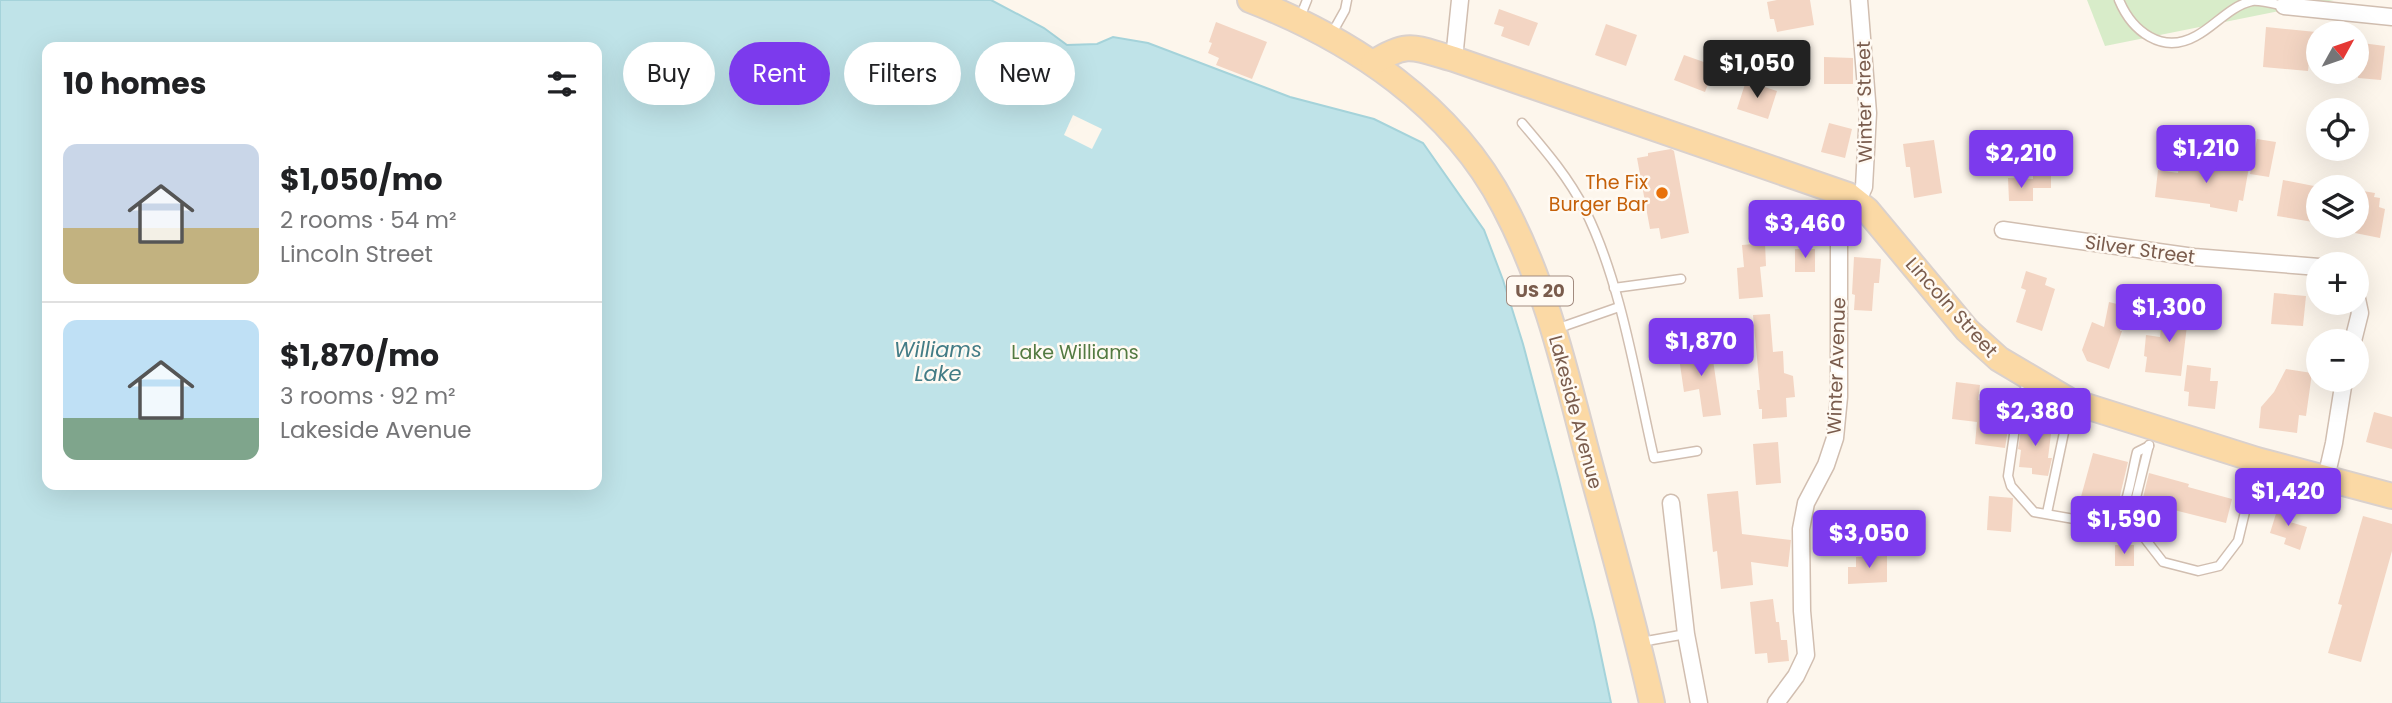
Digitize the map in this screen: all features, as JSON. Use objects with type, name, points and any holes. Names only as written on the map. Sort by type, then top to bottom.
[{"type":"main road","name":"Lakeside Avenue","points":[[1250,0],[1303,11],[1330,38],[1373,63],[1410,90],[1473,157],[1491,183],[1518,235],[1554,330],[1652,703]]},
{"type":"main road","name":"Lincoln Street","points":[[1373,63],[1393,50],[1409,47],[1454,59],[1848,195],[1867,210],[1967,330],[1999,359],[2070,401],[2151,438],[2257,460],[2392,496]]},
{"type":"street","points":[[1454,59],[1460,0]]},
{"type":"street","name":"Winter Street","points":[[1857,202],[1864,187],[1868,113],[1859,0]]},
{"type":"street","points":[[2284,6],[2392,17]]},
{"type":"street","name":"Winter Avenue","points":[[1776,703],[1796,676],[1805,655],[1801,529],[1806,503],[1826,465],[1835,439],[1839,397],[1839,242],[1843,220],[1857,202]]},
{"type":"street","name":"Silver Street","points":[[2003,230],[2194,257],[2306,266]]},
{"type":"street","points":[[2326,478],[2342,392]]},
{"type":"street","points":[[1671,503],[1686,634],[1699,703]]},
{"type":"lane","points":[[1330,38],[1345,10],[1347,0]]},
{"type":"lane","points":[[2119,0],[2126,17],[2146,37],[2170,43],[2195,38],[2230,12],[2253,1],[2284,6]]},
{"type":"lane","points":[[1522,122],[1554,160],[1585,209],[1603,251],[1619,307],[1654,458],[1697,452]]},
{"type":"lane","points":[[1614,288],[1681,279]]},
{"type":"lane","points":[[1554,330],[1619,307]]},
{"type":"lane","points":[[2029,378],[2018,407],[2008,476],[2011,486],[2034,512],[2114,526],[2123,509],[2137,452],[2151,438]]},
{"type":"lane","points":[[2047,513],[2070,401]]},
{"type":"lane","points":[[2151,438],[2132,514],[2143,537],[2163,562],[2198,571],[2219,566],[2238,541],[2257,460]]},
{"type":"lane","points":[[1638,642],[1686,634]]},
{"type":"green space","points":[[2087,0],[2334,0],[2105,46]]},
{"type":"water","name":"Williams Lake","points":[[0,0],[991,0],[1044,28],[1063,42],[975,42],[975,105],[1075,105],[1075,45],[1097,44],[1113,37],[1148,43],[1290,97],[1374,119],[1423,143],[1484,230],[1523,344],[1594,622],[1611,703],[0,703]]},
{"type":"pier","points":[[1073,115],[1102,129],[1092,149],[1064,135]]},
{"type":"building","points":[[1810,0],[1814,25],[1777,32],[1774,19],[1770,19],[1767,2]]},
{"type":"building","points":[[1499,9],[1538,23],[1529,46],[1501,36],[1504,27],[1494,24]]},
{"type":"building","points":[[1216,22],[1267,42],[1252,79],[1216,65],[1219,58],[1208,53]]},
{"type":"building","points":[[1606,24],[1637,35],[1626,66],[1595,55]]},
{"type":"building","points":[[2266,27],[2306,31],[2306,71],[2263,67]]},
{"type":"building","points":[[2370,44],[2385,46],[2381,80],[2370,79]]},
{"type":"building","points":[[1684,55],[1715,66],[1705,92],[1674,80]]},
{"type":"building","points":[[1824,57],[1853,58],[1853,84],[1824,84]]},
{"type":"building","points":[[1746,81],[1777,91],[1768,119],[1737,109]]},
{"type":"building","points":[[1829,123],[1852,129],[1845,158],[1821,152]]},
{"type":"building","points":[[2257,139],[2276,142],[2269,177],[2250,174]]},
{"type":"building","points":[[1934,140],[1942,193],[1914,198],[1910,167],[1906,167],[1903,144]]},
{"type":"building","name":"The Fix Burger Bar","points":[[1671,149],[1674,151],[1689,233],[1661,239],[1659,228],[1650,229],[1637,158]]},
{"type":"building","points":[[2232,157],[2250,161],[2243,201],[2239,200],[2237,212],[2210,207],[2210,204],[2155,197],[2158,170],[2178,173],[2179,164],[2217,169],[2218,165],[2230,167]]},
{"type":"building","points":[[2033,167],[2051,168],[2051,188],[2033,188]]},
{"type":"building","points":[[2008,178],[2033,179],[2033,201],[2009,201]]},
{"type":"building","points":[[2283,180],[2306,184],[2306,221],[2277,216]]},
{"type":"building","points":[[2369,192],[2380,198],[2379,207],[2385,209],[2380,238],[2369,236]]},
{"type":"building","points":[[1765,243],[1766,266],[1760,267],[1763,297],[1739,299],[1737,268],[1744,267],[1742,245]]},
{"type":"building","points":[[1795,249],[1815,249],[1815,272],[1795,272]]},
{"type":"building","points":[[1854,257],[1881,259],[1879,283],[1874,283],[1872,311],[1854,310]]},
{"type":"building","points":[[2026,271],[2047,278],[2045,285],[2055,289],[2042,331],[2016,322],[2026,290],[2021,288]]},
{"type":"building","points":[[2274,293],[2306,296],[2303,326],[2271,324]]},
{"type":"building","points":[[2175,299],[2190,300],[2181,376],[2145,372],[2146,335],[2160,337],[2161,329],[2169,329]]},
{"type":"building","points":[[2109,302],[2125,306],[2122,331],[2109,369],[2087,361],[2082,350],[2092,322],[2104,327]]},
{"type":"building","points":[[1770,314],[1773,352],[1783,351],[1784,373],[1793,376],[1795,397],[1786,398],[1787,417],[1762,419],[1757,390],[1760,390],[1753,315]]},
{"type":"building","points":[[1711,346],[1721,415],[1703,417],[1699,389],[1684,392],[1678,351]]},
{"type":"building","points":[[2187,365],[2211,368],[2210,381],[2218,381],[2215,409],[2188,406],[2189,392],[2184,391]]},
{"type":"building","points":[[2286,369],[2306,372],[2306,392],[2309,392],[2306,416],[2299,415],[2297,433],[2259,428],[2261,407],[2274,392]]},
{"type":"building","points":[[1956,382],[1980,385],[1978,400],[2012,404],[2005,448],[1975,444],[1977,422],[1952,419]]},
{"type":"building","points":[[2374,412],[2392,417],[2392,449],[2366,442]]},
{"type":"building","points":[[2022,423],[2052,426],[2048,458],[2052,458],[2048,476],[2032,474],[2032,468],[2019,467],[2021,450],[2018,449]]},
{"type":"building","points":[[1778,442],[1781,483],[1756,485],[1753,444]]},
{"type":"building","points":[[2093,453],[2128,462],[2118,504],[2097,498],[2094,509],[2079,504]]},
{"type":"building","points":[[2149,473],[2232,499],[2226,523],[2142,502]]},
{"type":"building","points":[[1738,491],[1742,534],[1791,540],[1788,567],[1751,562],[1753,585],[1721,589],[1717,551],[1713,552],[1707,494]]},
{"type":"building","points":[[1989,496],[2013,498],[2011,532],[1987,530]]},
{"type":"building","points":[[2279,504],[2294,508],[2290,522],[2307,527],[2300,550],[2284,544],[2286,538],[2270,533]]},
{"type":"building","points":[[2363,516],[2392,524],[2392,551],[2361,662],[2328,653],[2342,605],[2338,604]]},
{"type":"building","points":[[2115,545],[2134,545],[2134,566],[2115,566]]},
{"type":"building","points":[[1887,556],[1887,582],[1848,584],[1848,567],[1856,567],[1856,557]]},
{"type":"building","points":[[1773,599],[1781,640],[1787,640],[1789,661],[1768,663],[1767,653],[1755,654],[1750,602]]},
{"type":"place","name":"The Fix Burger Bar","points":[[1662,193]]},
{"type":"park label","name":"Lake Williams","points":[[1075,352]]}]
